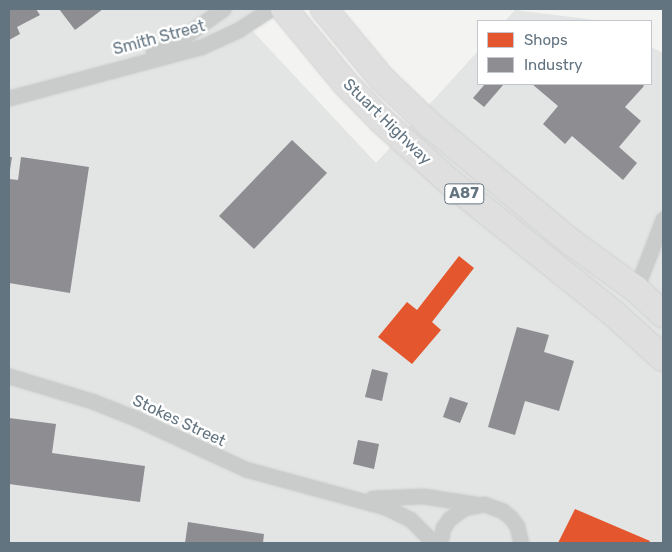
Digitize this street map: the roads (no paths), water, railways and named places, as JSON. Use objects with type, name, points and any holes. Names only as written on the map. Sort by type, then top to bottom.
[{"type":"highway","name":"Stuart Highway","points":[[284,9],[345,83],[388,126],[451,183],[613,313],[663,358]]},
{"type":"highway","name":"Stuart Highway","points":[[324,9],[382,79],[430,125],[571,242],[636,289],[663,314]]},
{"type":"highway","points":[[613,313],[636,289]]},
{"type":"street","name":"Smith Street","points":[[108,70],[178,40],[223,9]]},
{"type":"street","name":"Smith Street","points":[[9,98],[108,70],[201,47],[238,30],[270,9]]},
{"type":"street","points":[[636,289],[663,218]]},
{"type":"street","name":"Stokes Street","points":[[9,376],[92,401],[137,419],[245,469],[336,494]]},
{"type":"street","points":[[336,494],[393,499],[423,496],[484,504],[503,511],[517,526],[521,543]]},
{"type":"street","points":[[336,494],[398,512],[419,526],[434,543]]},
{"type":"street","points":[[440,543],[443,528],[449,518],[464,508],[475,504]]}]
